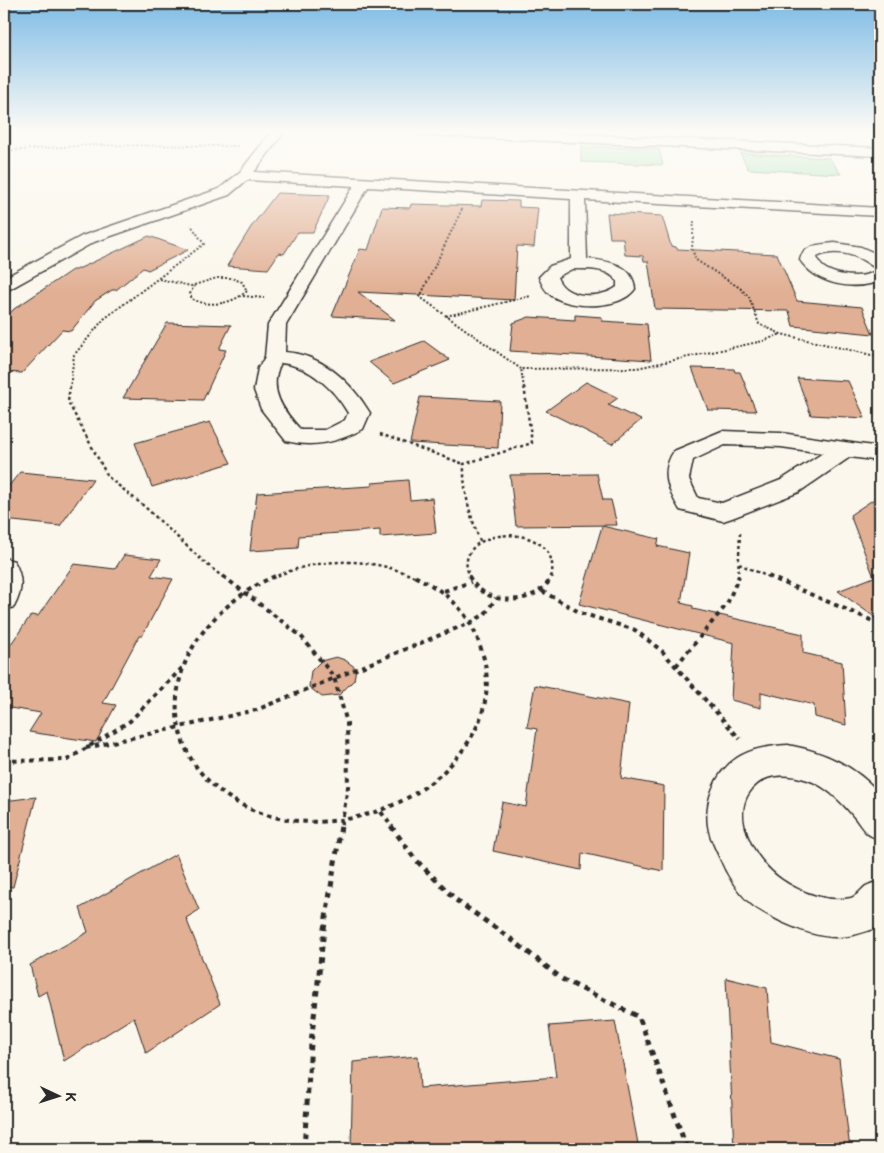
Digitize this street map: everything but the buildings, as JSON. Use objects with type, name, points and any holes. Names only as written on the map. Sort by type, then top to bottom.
[{"type":"lane","points":[[4,285],[88,239],[224,192],[233,185]]},
{"type":"lane","points":[[275,357],[300,359],[319,370],[349,396],[359,413],[354,424],[340,432],[320,439],[294,436],[278,420],[266,397],[264,381],[267,368],[275,357],[277,325],[362,185]]},
{"type":"lane","points":[[394,185],[880,212]]},
{"type":"lane","points":[[578,195],[579,263]]},
{"type":"lane","points":[[829,209],[850,250]]},
{"type":"lane","points":[[880,264],[872,258],[850,250],[823,249],[808,255],[808,260],[816,269],[837,278],[865,280],[880,275]]},
{"type":"lane","points":[[579,263],[598,265],[615,270],[627,282],[626,289],[617,295],[593,300],[578,299],[556,290],[549,283],[548,277],[553,271],[579,263]]},
{"type":"lane","points":[[844,450],[790,486],[723,512],[689,504],[677,479],[682,456],[722,438],[782,440],[880,454]]},
{"type":"lane","points":[[4,568],[8,580],[4,599]]},
{"type":"lane","points":[[880,822],[862,797],[837,777],[810,765],[783,760],[763,762],[742,772],[728,791],[724,815],[729,841],[744,869],[768,893],[806,914],[838,918],[864,913],[880,900]]},
{"type":"path","points":[[466,189],[461,213],[420,297],[521,369],[637,368],[762,341],[781,334]]},
{"type":"path","points":[[695,201],[692,249],[696,260],[740,288],[749,297],[759,324],[781,334],[880,357]]},
{"type":"path","points":[[179,208],[204,244],[104,319],[74,355],[68,402],[108,477],[145,507],[204,562],[246,592],[301,636],[334,677],[347,723],[348,787],[324,929],[311,1042],[304,1149]]},
{"type":"path","points":[[159,279],[194,286],[206,280],[226,278],[244,282],[247,286],[247,291],[240,298],[211,305],[192,300],[190,291],[194,286]]},
{"type":"path","points":[[446,316],[556,290]]},
{"type":"path","points":[[354,424],[464,464],[532,443],[521,369]]},
{"type":"path","points":[[464,464],[463,490],[466,504],[480,541]]},
{"type":"path","points":[[676,666],[728,604],[739,576],[741,505]]},
{"type":"path","points":[[512,534],[534,541],[552,559],[554,570],[550,582],[542,591],[527,598],[512,600],[496,598],[481,592],[471,582],[465,571],[465,559],[470,549],[480,541],[497,535],[512,534]]},
{"type":"path","points":[[339,561],[361,561],[396,568],[444,591],[472,622],[486,656],[488,683],[484,709],[473,736],[460,756],[440,777],[412,796],[381,812],[343,821],[313,823],[291,821],[241,805],[214,787],[188,756],[179,728],[177,693],[184,665],[195,641],[227,605],[246,592],[276,575],[298,568],[339,561]]},
{"type":"path","points":[[739,564],[880,624]]},
{"type":"path","points":[[444,591],[471,582]]},
{"type":"path","points":[[542,591],[581,613],[635,630],[662,651],[763,762]]},
{"type":"path","points":[[86,748],[256,710],[472,622],[485,614],[496,598]]},
{"type":"path","points":[[4,761],[67,760],[130,721],[184,665]]},
{"type":"path","points":[[381,812],[415,859],[456,900],[515,942],[562,979],[639,1017],[687,1149]]}]
